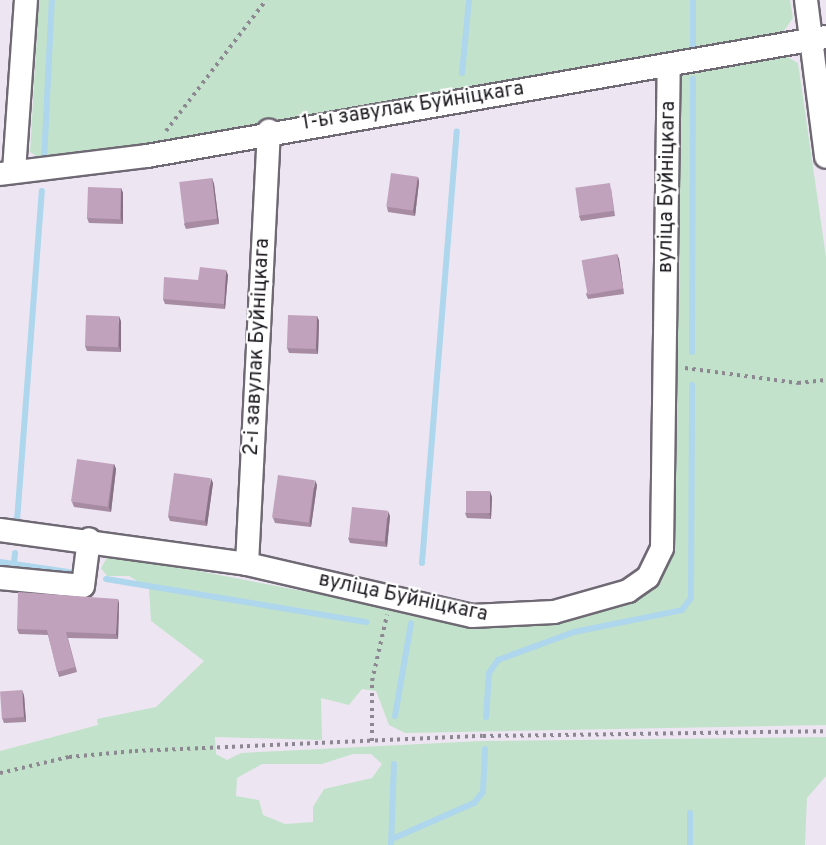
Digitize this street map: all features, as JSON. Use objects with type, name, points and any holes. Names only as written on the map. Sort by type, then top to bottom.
[{"type":"street","points":[[7,172],[26,0]]},
{"type":"street","points":[[806,0],[819,39],[826,157]]},
{"type":"street","name":"1-ы завулак Буйніцкага","points":[[7,172],[147,156],[269,131],[669,66],[819,39]]},
{"type":"street","name":"вуліца Буйніцкага","points":[[0,530],[88,539],[247,564],[472,616],[507,616],[596,602],[648,577],[662,548],[669,66]]},
{"type":"street","name":"2-і завулак Буйніцкага","points":[[247,564],[269,131]]},
{"type":"street","points":[[0,578],[83,586],[88,539]]},
{"type":"path","points":[[147,156],[266,0]]},
{"type":"path","points":[[666,366],[798,383],[826,380]]},
{"type":"path","points":[[372,741],[372,681],[391,598]]},
{"type":"path","points":[[0,773],[69,757],[135,751],[372,741],[826,731]]},
{"type":"green space","points":[[39,0],[790,0],[793,18],[779,38],[44,161],[30,152]]},
{"type":"green space","points":[[782,54],[798,63],[826,257],[826,725],[405,733],[389,725],[376,691],[362,689],[349,705],[321,698],[322,740],[215,737],[216,754],[227,760],[241,753],[481,741],[826,737],[826,776],[807,798],[805,845],[0,845],[0,751],[98,725],[97,719],[156,707],[204,661],[151,621],[149,589],[129,576],[107,576],[101,568],[109,554],[497,628],[596,612],[632,600],[653,585],[671,551],[677,77],[684,71]],"holes":[[[353,754],[371,754],[382,764],[372,778],[324,789],[313,807],[313,822],[285,824],[263,815],[259,800],[236,796],[237,778],[262,764],[322,764]]]},
{"type":"building","points":[[391,173],[418,177],[413,210],[386,207]]},
{"type":"building","points":[[212,178],[217,219],[184,223],[179,182]]},
{"type":"building","points":[[610,183],[614,211],[579,216],[575,188]]},
{"type":"building","points":[[88,187],[121,188],[120,219],[87,218]]},
{"type":"building","points":[[617,254],[623,288],[588,295],[582,260]]},
{"type":"building","points":[[200,267],[226,270],[224,304],[163,299],[164,277],[198,280]]},
{"type":"building","points":[[86,315],[119,316],[118,347],[85,346]]},
{"type":"building","points":[[288,315],[317,316],[316,349],[287,348]]},
{"type":"building","points":[[77,459],[114,464],[108,507],[71,502]]},
{"type":"building","points":[[174,473],[211,478],[205,521],[168,516]]},
{"type":"building","points":[[278,475],[315,480],[309,523],[272,518]]},
{"type":"building","points":[[466,491],[490,491],[490,513],[466,513]]},
{"type":"building","points":[[352,507],[388,511],[385,542],[349,538]]},
{"type":"building","points":[[18,592],[118,599],[116,634],[66,632],[75,667],[57,672],[47,630],[17,629]]},
{"type":"building","points":[[22,690],[24,717],[2,718],[0,692]]},
{"type":"waterway","points":[[44,161],[52,0]]},
{"type":"waterway","points":[[462,73],[469,0]]},
{"type":"waterway","points":[[693,0],[693,46]]},
{"type":"waterway","points":[[692,352],[693,79]]},
{"type":"waterway","points":[[422,563],[457,131]]},
{"type":"waterway","points":[[17,521],[42,191]]},
{"type":"waterway","points":[[486,717],[489,673],[498,660],[574,632],[682,610],[691,598],[692,385]]},
{"type":"waterway","points":[[14,563],[15,553]]},
{"type":"waterway","points":[[0,562],[68,572]]},
{"type":"waterway","points":[[106,579],[366,622]]},
{"type":"waterway","points":[[395,716],[411,623]]},
{"type":"waterway","points":[[392,839],[474,803],[483,792],[485,749]]},
{"type":"waterway","points":[[391,845],[394,764]]},
{"type":"waterway","points":[[690,813],[690,845]]}]
